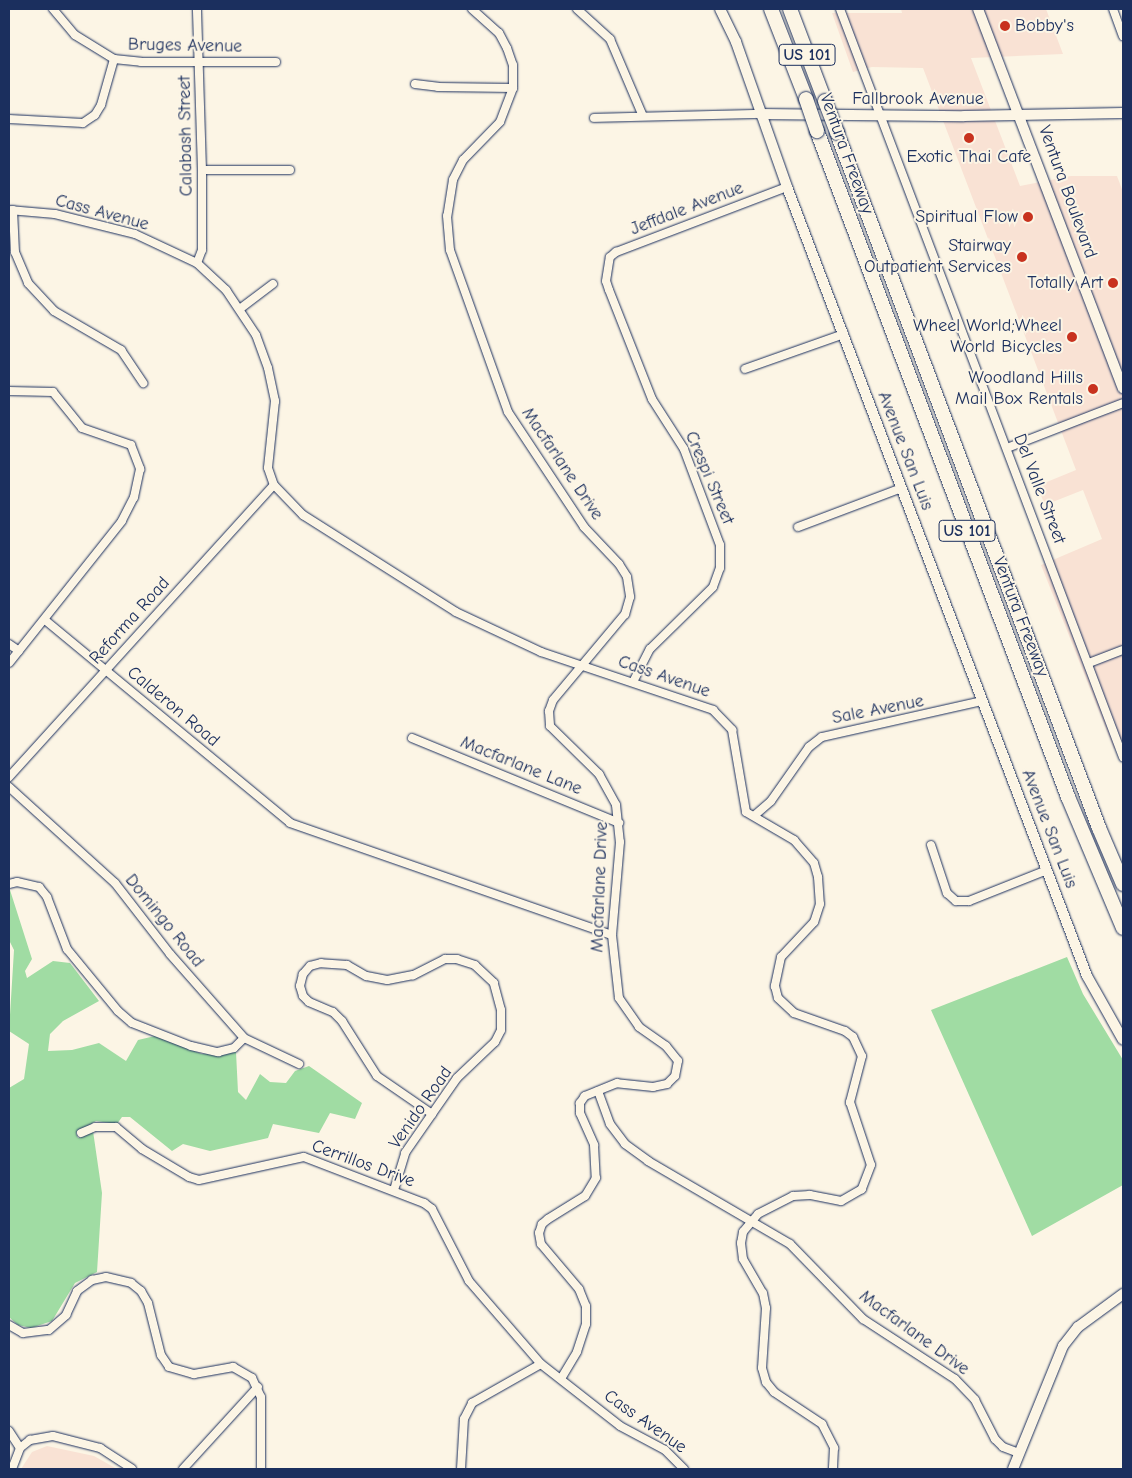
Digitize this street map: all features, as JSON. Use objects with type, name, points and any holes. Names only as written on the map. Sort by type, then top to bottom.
[{"type":"highway","name":"Ventura Freeway","points":[[770,9],[806,99],[1068,797],[1123,928]]},
{"type":"highway","name":"Ventura Freeway","points":[[790,9],[1098,828],[1123,884]]},
{"type":"street","name":"Bruges Avenue","points":[[53,9],[75,35],[114,59],[276,62]]},
{"type":"street","name":"Calabash Street","points":[[197,263],[202,250],[198,9]]},
{"type":"street","name":"Macfarlane Drive","points":[[472,9],[499,34],[507,48],[512,65],[513,88],[500,122],[463,160],[453,180],[447,216],[450,250],[508,412],[584,527],[619,564],[627,577],[630,597],[625,614],[553,700],[549,711],[550,726],[599,774],[616,806],[619,823],[612,935],[614,976],[619,998],[639,1027],[675,1055],[678,1068],[672,1080],[658,1086],[624,1082],[598,1091],[610,1124],[625,1144],[648,1161],[752,1220],[790,1244],[863,1319],[955,1379],[975,1400],[995,1439],[1003,1447],[1019,1453]]},
{"type":"street","points":[[576,9],[610,39],[642,114]]},
{"type":"street","name":"Avenue San Luis","points":[[720,9],[734,36],[787,187],[1087,976],[1123,1040]]},
{"type":"street","name":"Del Valle Street","points":[[840,9],[1123,757]]},
{"type":"street","name":"Ventura Boulevard","points":[[978,9],[1123,388]]},
{"type":"street","points":[[1113,9],[1123,36]]},
{"type":"street","points":[[9,119],[83,123],[95,115],[101,105],[114,59]]},
{"type":"street","points":[[415,84],[438,87],[513,88]]},
{"type":"street","name":"Fallbrook Avenue","points":[[594,118],[635,118],[642,114],[1020,115],[1123,113]]},
{"type":"street","points":[[202,170],[290,170]]},
{"type":"street","name":"Jeffdale Avenue","points":[[607,269],[610,258],[616,252],[787,187]]},
{"type":"street","points":[[11,210],[14,252],[28,283],[54,311],[121,350],[143,383]]},
{"type":"street","name":"Cass Avenue","points":[[11,210],[54,214],[134,234],[197,263],[241,308],[268,368],[274,401],[268,468],[274,485],[303,515],[456,612],[541,652],[632,682],[721,715],[734,736],[746,812],[755,815],[794,840],[814,863],[820,889],[820,904],[814,922],[781,957],[775,986],[784,1007],[845,1031],[859,1046],[861,1064],[850,1102],[871,1165],[862,1189],[850,1198],[833,1200],[810,1195],[793,1196],[752,1220]]},
{"type":"street","name":"Crespi Street","points":[[607,269],[609,290],[652,399],[684,449],[720,545],[720,568],[713,587],[650,649],[632,682]]},
{"type":"street","points":[[241,308],[273,284]]},
{"type":"street","points":[[745,369],[844,334]]},
{"type":"street","points":[[9,391],[53,392],[82,428],[131,445],[139,463],[140,482],[122,521],[46,620],[9,662]]},
{"type":"street","points":[[1007,448],[1123,403]]},
{"type":"street","name":"Reforma Road","points":[[9,777],[274,485]]},
{"type":"street","points":[[798,527],[902,488]]},
{"type":"street","name":"Calderon Road","points":[[46,620],[105,671],[290,822],[612,935]]},
{"type":"street","points":[[9,644],[19,651]]},
{"type":"street","points":[[1089,663],[1123,650]]},
{"type":"street","name":"Sale Avenue","points":[[755,815],[771,801],[809,747],[822,738],[982,701]]},
{"type":"street","name":"Macfarlane Lane","points":[[412,738],[619,823]]},
{"type":"street","name":"Domingo Road","points":[[9,788],[115,883],[170,954],[244,1038],[299,1064]]},
{"type":"street","points":[[931,845],[947,893],[956,901],[969,901],[1047,870]]},
{"type":"street","points":[[9,884],[17,882],[39,887],[47,897],[67,949],[118,1011],[132,1023],[191,1046],[218,1052],[234,1048],[244,1038]]},
{"type":"street","name":"Venido Road","points":[[394,1190],[405,1153],[457,1078],[495,1042],[501,1030],[501,1010],[490,977],[475,965],[457,959],[445,959],[413,975],[387,980],[366,976],[347,965],[321,963],[310,966],[303,974],[300,986],[309,1002],[333,1012],[342,1021],[377,1076],[432,1114]]},
{"type":"street","points":[[561,1379],[577,1352],[586,1324],[586,1306],[579,1289],[541,1244],[539,1233],[542,1224],[548,1219],[585,1196],[596,1178],[594,1145],[580,1113],[580,1103],[585,1096],[598,1091]]},
{"type":"street","name":"Cerrillos Drive","points":[[81,1133],[95,1127],[116,1127],[142,1149],[189,1178],[199,1180],[304,1157],[394,1190],[432,1209],[469,1281],[541,1364]]},
{"type":"street","points":[[752,1220],[743,1232],[741,1243],[743,1259],[759,1280],[765,1300],[762,1368],[766,1382],[774,1392],[826,1430],[834,1448],[833,1469]]},
{"type":"street","points":[[9,1325],[23,1333],[49,1330],[66,1315],[77,1291],[92,1280],[119,1278],[141,1291],[148,1303],[161,1355],[169,1367],[194,1374],[233,1367],[252,1378],[258,1387],[261,1397],[262,1469]]},
{"type":"street","points":[[1014,1469],[1063,1346],[1078,1327],[1123,1294]]},
{"type":"street","points":[[461,1469],[464,1419],[472,1403],[541,1364]]},
{"type":"street","name":"Cass Avenue","points":[[541,1364],[620,1426],[665,1450],[684,1469]]},
{"type":"street","points":[[183,1469],[258,1387]]},
{"type":"street","points":[[9,1430],[20,1448]]},
{"type":"street","points":[[12,1469],[20,1448],[30,1440],[53,1436],[100,1448],[132,1469]]},
{"type":"shaded area","points":[[901,9],[1046,9],[1063,54],[971,58],[1020,186],[1071,176],[1117,176],[1123,192],[1123,746],[1114,749],[1041,565],[1102,539],[1083,490],[1045,505],[1037,486],[1076,470],[923,68],[872,67],[853,72],[832,13],[902,13]]},
{"type":"shaded area","points":[[47,1446],[94,1456],[117,1469],[21,1469],[32,1452]]},
{"type":"green space","points":[[10,890],[32,959],[25,971],[27,978],[53,961],[70,963],[99,1001],[63,1021],[50,1034],[48,1051],[72,1050],[99,1043],[126,1061],[138,1040],[155,1036],[202,1054],[236,1052],[238,1092],[246,1100],[260,1074],[270,1082],[286,1083],[295,1071],[309,1066],[362,1103],[355,1119],[330,1113],[319,1133],[273,1124],[268,1138],[210,1151],[183,1144],[172,1151],[130,1117],[122,1117],[117,1124],[96,1121],[76,1133],[78,1138],[93,1131],[102,1193],[97,1272],[75,1283],[52,1321],[31,1328],[18,1325],[9,1317],[9,1088],[24,1079],[29,1044],[9,1031],[14,950],[9,940]]},
{"type":"green space","points":[[1067,957],[1083,994],[1123,1060],[1123,1185],[1032,1236],[931,1010]]},
{"type":"place","name":"Bobby's","points":[[1005,26]]},
{"type":"place","name":"Exotic Thai Cafe","points":[[969,138]]},
{"type":"place","name":"Spiritual Flow","points":[[1028,217]]},
{"type":"place","name":"Stairway Outpatient Services","points":[[1022,257]]},
{"type":"place","name":"Totally Art","points":[[1113,283]]},
{"type":"place","name":"Wheel World;Wheel World Bicycles","points":[[1072,337]]},
{"type":"place","name":"Woodland Hills Mail Box Rentals","points":[[1093,389]]}]
